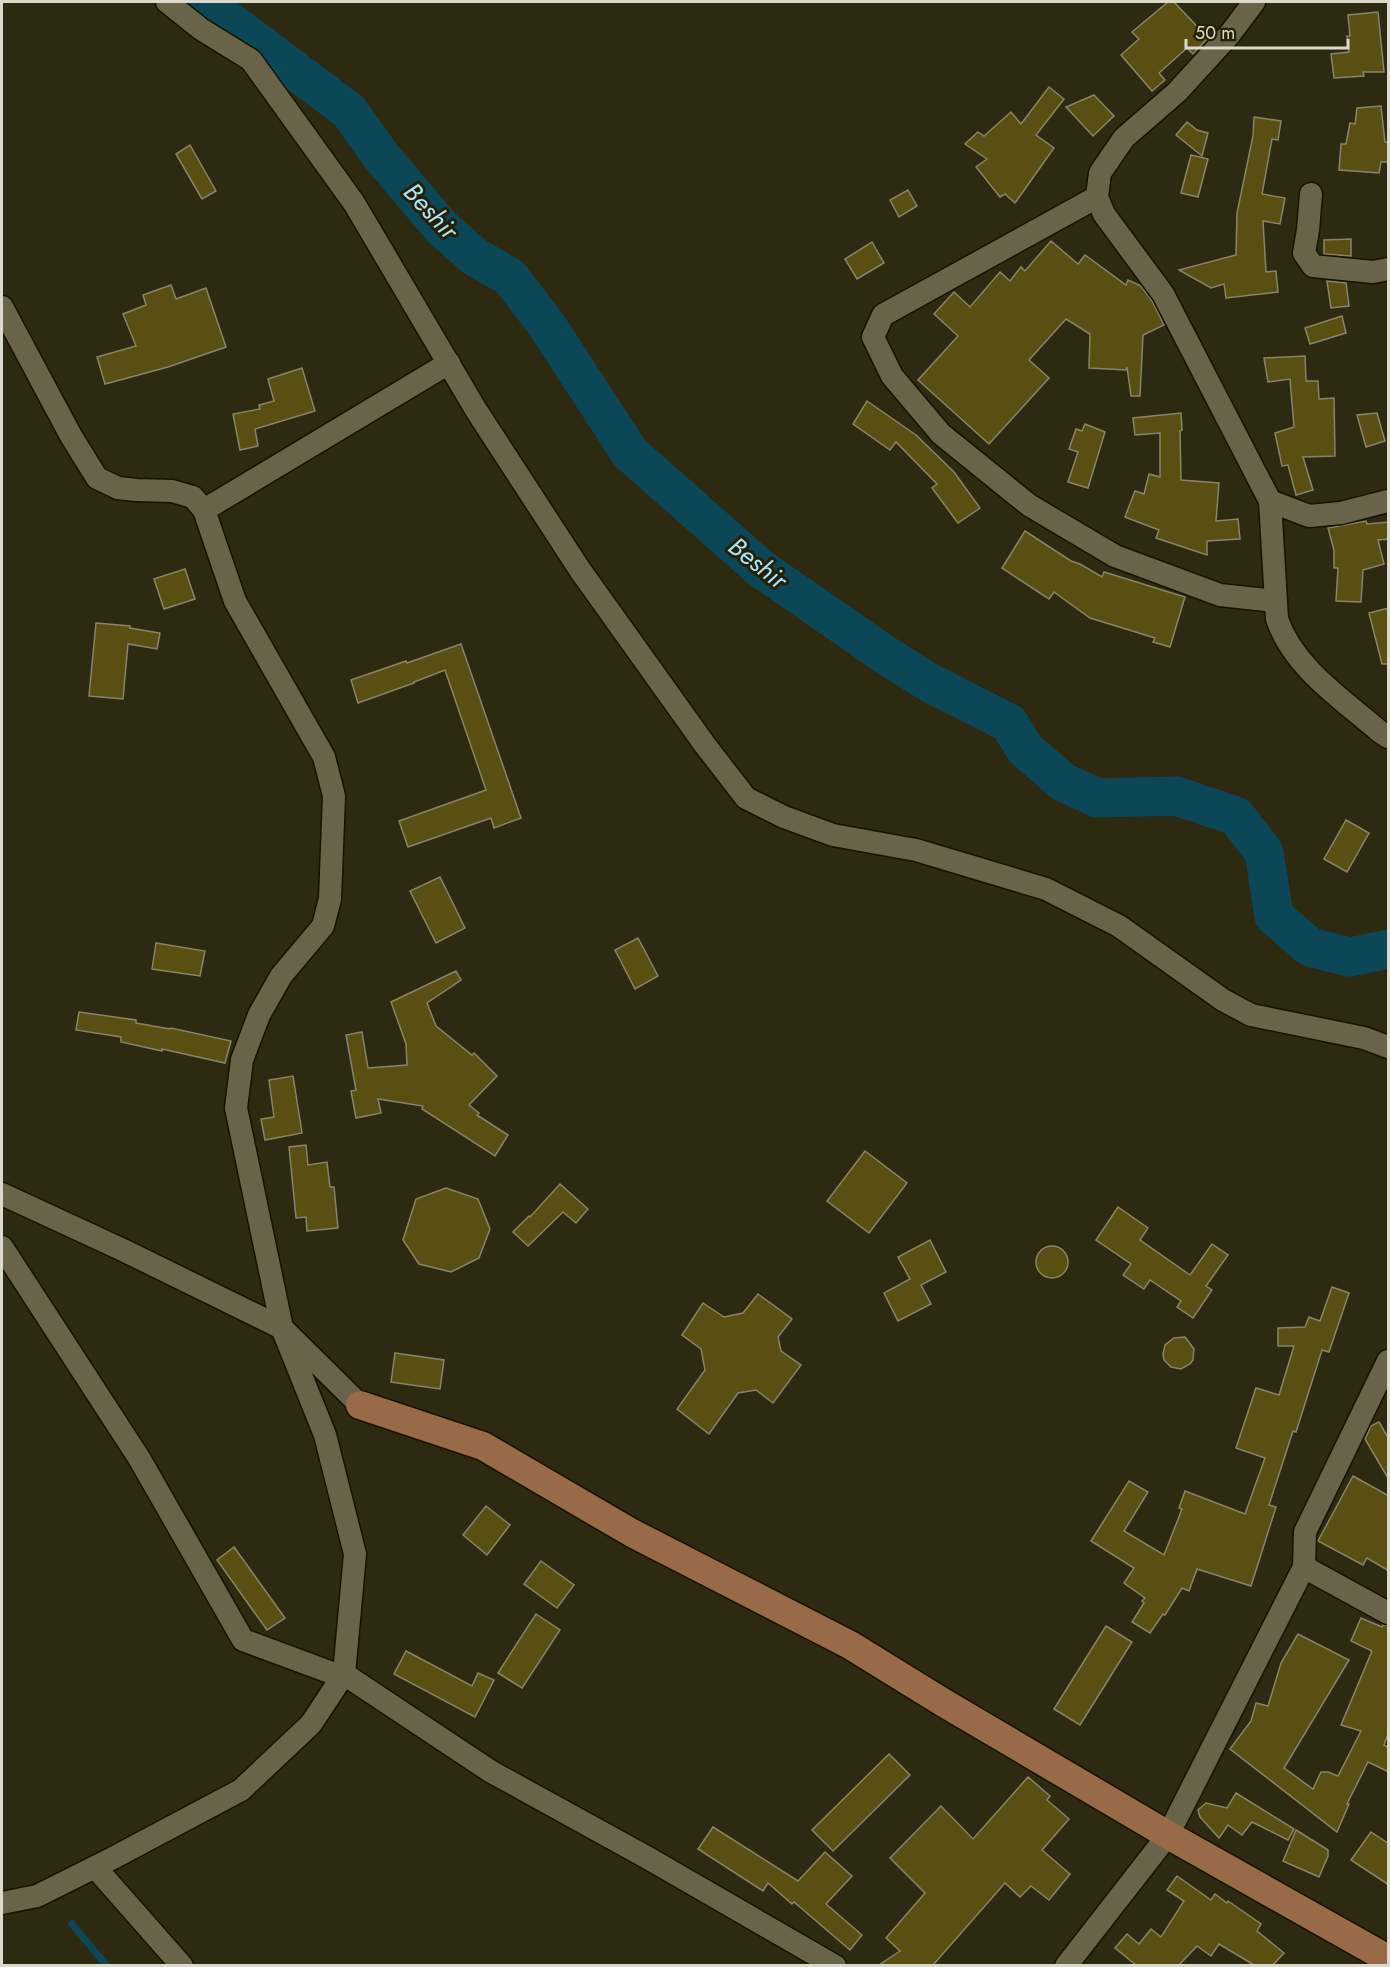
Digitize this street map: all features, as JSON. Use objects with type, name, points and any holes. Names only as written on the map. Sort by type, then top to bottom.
[{"type":"main road","points":[[360,1405],[483,1446],[632,1533],[850,1645],[944,1703],[1168,1834],[1389,1959]]},
{"type":"street","points":[[167,2],[201,29],[251,60],[354,203],[476,410],[580,570],[705,745],[746,798],[784,817],[833,835],[916,850],[1046,889],[1119,926],[1223,999],[1251,1015],[1364,1038],[1389,1047]]},
{"type":"street","points":[[1254,2],[1230,34],[1177,92],[1124,138],[1100,173],[1097,197],[1104,214],[1163,294],[1270,501],[1277,619],[1280,629],[1302,664],[1379,731],[1389,737]]},
{"type":"street","points":[[1311,194],[1304,253],[1313,266],[1373,272],[1389,269]]},
{"type":"street","points":[[1097,197],[883,315],[873,337],[892,376],[941,434],[1029,505],[1115,556],[1220,595],[1276,601]]},
{"type":"street","points":[[2,307],[71,436],[97,477],[118,488],[172,491],[193,497],[204,510],[235,601],[324,757],[334,796],[330,899],[323,926],[281,975],[259,1015],[242,1060],[236,1108],[282,1328],[325,1435],[355,1554],[343,1676],[310,1724],[241,1790],[37,1896],[2,1903]]},
{"type":"street","points":[[204,510],[449,363]]},
{"type":"street","points":[[1270,501],[1309,516],[1341,513],[1389,501]]},
{"type":"street","points":[[2,1194],[282,1328],[360,1405]]},
{"type":"street","points":[[2,1247],[139,1458],[243,1640],[343,1676],[490,1771],[835,1965]]},
{"type":"street","points":[[1066,1965],[1168,1834],[1304,1567],[1305,1532],[1388,1362]]},
{"type":"street","points":[[1304,1567],[1389,1613]]},
{"type":"street","points":[[95,1867],[182,1965]]},
{"type":"building","points":[[1168,2],[1174,2],[1208,38],[1193,54],[1187,48],[1159,73],[1165,80],[1152,91],[1121,55],[1139,39],[1132,32]]},
{"type":"building","points":[[1378,12],[1384,72],[1363,72],[1364,76],[1334,78],[1331,54],[1349,52],[1348,15]]},
{"type":"building","points":[[1049,87],[1064,99],[1036,135],[1054,148],[1015,203],[1005,194],[1000,197],[976,167],[987,159],[965,144],[978,132],[984,136],[1011,112],[1021,124]]},
{"type":"building","points":[[1094,95],[1114,116],[1093,136],[1066,107]]},
{"type":"building","points":[[1381,106],[1385,142],[1389,142],[1389,162],[1381,162],[1379,173],[1339,170],[1341,144],[1346,144],[1350,123],[1355,124],[1357,108]]},
{"type":"building","points":[[1254,117],[1281,121],[1278,140],[1272,139],[1262,194],[1285,198],[1280,224],[1263,221],[1266,272],[1276,271],[1278,292],[1226,298],[1224,284],[1211,288],[1179,270],[1236,255],[1237,213],[1253,136]]},
{"type":"building","points":[[1187,122],[1197,130],[1208,133],[1202,156],[1176,135]]},
{"type":"building","points":[[190,145],[216,191],[202,199],[176,154]]},
{"type":"building","points":[[1191,155],[1208,159],[1198,197],[1181,193]]},
{"type":"building","points":[[908,190],[917,206],[899,217],[890,200]]},
{"type":"building","points":[[1351,239],[1351,256],[1324,254],[1324,240]]},
{"type":"building","points":[[1051,241],[1078,264],[1085,255],[1126,285],[1128,280],[1141,286],[1152,301],[1164,325],[1143,335],[1140,396],[1131,396],[1127,367],[1126,370],[1089,368],[1090,334],[1066,319],[1029,360],[1049,378],[989,444],[918,380],[958,336],[934,314],[954,292],[970,307],[1000,272],[1010,281],[1021,267],[1025,271]]},
{"type":"building","points":[[872,242],[884,263],[857,279],[845,259]]},
{"type":"building","points":[[1327,281],[1346,283],[1349,306],[1331,308]]},
{"type":"building","points":[[171,285],[176,299],[206,288],[226,347],[168,367],[105,384],[97,357],[136,346],[123,314],[146,305],[143,295]]},
{"type":"building","points":[[1342,316],[1346,333],[1310,344],[1305,328]]},
{"type":"building","points":[[1305,356],[1306,381],[1318,381],[1319,399],[1334,398],[1335,456],[1303,457],[1313,490],[1296,495],[1288,465],[1282,466],[1275,433],[1294,427],[1290,379],[1268,382],[1264,358]]},
{"type":"building","points":[[302,368],[315,411],[255,429],[258,446],[240,450],[233,414],[260,409],[259,405],[274,401],[268,379]]},
{"type":"building","points":[[867,401],[916,435],[954,472],[980,508],[958,523],[932,488],[937,484],[896,442],[890,450],[853,424]]},
{"type":"building","points":[[1181,413],[1181,480],[1219,483],[1216,521],[1238,519],[1240,539],[1207,541],[1207,555],[1156,538],[1159,530],[1125,517],[1135,491],[1144,494],[1149,474],[1160,477],[1160,433],[1135,435],[1133,418]]},
{"type":"building","points":[[1377,413],[1385,441],[1366,447],[1357,415]]},
{"type":"building","points":[[1085,424],[1105,432],[1088,488],[1068,482],[1078,452],[1069,449],[1076,429],[1082,431]]},
{"type":"building","points":[[1366,521],[1367,524],[1389,522],[1389,539],[1378,540],[1384,564],[1363,570],[1361,602],[1336,601],[1338,568],[1334,568],[1334,550],[1328,528]]},
{"type":"building","points":[[1025,531],[1071,561],[1102,577],[1104,572],[1185,597],[1170,647],[1153,642],[1155,638],[1090,618],[1054,592],[1049,599],[1002,568]]},
{"type":"building","points":[[185,569],[195,599],[164,609],[154,579]]},
{"type":"building","points":[[1389,608],[1389,664],[1382,664],[1369,613]]},
{"type":"building","points":[[96,623],[130,626],[130,628],[160,633],[157,649],[128,644],[123,699],[89,696]]},
{"type":"building","points":[[461,644],[521,818],[494,828],[491,818],[408,847],[399,821],[486,790],[445,670],[358,703],[351,680]]},
{"type":"building","points":[[1346,820],[1369,833],[1347,872],[1324,859]]},
{"type":"building","points":[[440,877],[465,928],[436,943],[410,891]]},
{"type":"building","points":[[638,938],[658,976],[635,989],[615,950]]},
{"type":"building","points":[[156,943],[205,951],[200,976],[152,969]]},
{"type":"building","points":[[456,971],[461,980],[427,1003],[436,1026],[472,1055],[474,1053],[497,1076],[469,1105],[479,1113],[477,1115],[508,1135],[495,1156],[422,1109],[423,1106],[378,1099],[381,1113],[356,1118],[351,1091],[356,1090],[346,1035],[362,1032],[368,1068],[407,1065],[406,1044],[391,1002]]},
{"type":"building","points":[[79,1012],[136,1020],[136,1023],[231,1041],[225,1063],[162,1049],[162,1051],[121,1042],[121,1037],[76,1030]]},
{"type":"building","points":[[293,1076],[302,1133],[265,1140],[261,1119],[274,1117],[269,1080]]},
{"type":"building","points":[[306,1145],[308,1165],[327,1162],[330,1187],[334,1187],[338,1228],[307,1231],[306,1217],[296,1218],[289,1147]]},
{"type":"building","points":[[865,1151],[907,1183],[869,1233],[827,1201]]},
{"type":"building","points":[[560,1184],[588,1209],[576,1223],[563,1212],[528,1246],[513,1232]]},
{"type":"building","points":[[446,1188],[478,1199],[490,1229],[479,1258],[451,1272],[419,1264],[403,1240],[416,1199]]},
{"type":"building","points":[[1118,1207],[1148,1228],[1140,1240],[1190,1275],[1212,1244],[1228,1255],[1206,1286],[1212,1290],[1193,1318],[1177,1307],[1181,1301],[1150,1280],[1144,1289],[1123,1275],[1131,1264],[1096,1240]]},
{"type":"building","points":[[930,1240],[946,1272],[921,1285],[931,1304],[898,1321],[884,1293],[910,1279],[898,1257]]},
{"type":"building","points":[[1052,1246],[1063,1251],[1068,1262],[1063,1273],[1052,1278],[1041,1273],[1036,1262],[1041,1251]]},
{"type":"building","points":[[1332,1287],[1349,1293],[1329,1352],[1322,1350],[1296,1432],[1293,1431],[1269,1505],[1276,1507],[1251,1586],[1197,1569],[1189,1591],[1182,1588],[1150,1633],[1132,1622],[1145,1598],[1124,1583],[1134,1568],[1091,1541],[1129,1481],[1148,1492],[1124,1531],[1164,1555],[1182,1509],[1179,1508],[1185,1491],[1245,1514],[1265,1458],[1236,1448],[1256,1388],[1279,1395],[1294,1346],[1278,1346],[1278,1328],[1305,1327],[1309,1317],[1320,1321]]},
{"type":"building","points":[[758,1294],[792,1319],[778,1337],[781,1351],[801,1365],[773,1403],[756,1390],[738,1393],[709,1434],[677,1409],[705,1370],[701,1349],[682,1335],[703,1303],[724,1317],[743,1313]]},
{"type":"building","points":[[1185,1337],[1194,1349],[1193,1360],[1181,1369],[1171,1367],[1164,1360],[1165,1345],[1174,1338]]},
{"type":"building","points":[[395,1353],[444,1360],[440,1389],[391,1382]]},
{"type":"building","points":[[1379,1422],[1389,1439],[1389,1480],[1365,1439],[1371,1426]]},
{"type":"building","points":[[1353,1476],[1389,1496],[1389,1571],[1367,1558],[1363,1565],[1318,1541]]},
{"type":"building","points":[[486,1506],[510,1525],[487,1555],[463,1535]]},
{"type":"building","points":[[234,1547],[285,1618],[267,1630],[217,1560]]},
{"type":"building","points":[[541,1561],[574,1585],[557,1608],[524,1584]]},
{"type":"building","points":[[536,1614],[560,1630],[522,1688],[498,1673]]},
{"type":"building","points":[[1361,1618],[1382,1627],[1383,1625],[1389,1626],[1389,1731],[1384,1745],[1389,1748],[1389,1772],[1368,1762],[1347,1804],[1349,1804],[1337,1832],[1230,1749],[1251,1721],[1256,1703],[1268,1706],[1281,1663],[1298,1634],[1349,1660],[1284,1768],[1313,1789],[1321,1772],[1338,1776],[1361,1731],[1341,1725],[1372,1651],[1351,1641]]},
{"type":"building","points":[[1106,1626],[1132,1642],[1080,1725],[1054,1709]]},
{"type":"building","points":[[406,1651],[472,1686],[478,1673],[494,1680],[475,1717],[394,1674]]},
{"type":"building","points":[[889,1754],[910,1775],[833,1851],[812,1830]]},
{"type":"building","points":[[1028,1777],[1050,1796],[1047,1800],[1069,1819],[1042,1850],[1070,1874],[1049,1900],[1031,1886],[1020,1897],[1005,1883],[933,1965],[879,1965],[900,1951],[886,1938],[925,1893],[890,1858],[941,1806],[973,1839]]},
{"type":"building","points":[[1236,1793],[1294,1829],[1288,1840],[1252,1822],[1242,1835],[1228,1825],[1219,1838],[1200,1817],[1198,1810],[1206,1803],[1227,1808]]},
{"type":"building","points":[[713,1827],[798,1881],[825,1852],[852,1876],[826,1904],[862,1935],[850,1950],[768,1883],[763,1891],[698,1849]]},
{"type":"building","points":[[1296,1830],[1328,1850],[1328,1856],[1319,1877],[1283,1861]]},
{"type":"building","points":[[1371,1832],[1389,1844],[1389,1885],[1351,1860]]},
{"type":"building","points":[[1177,1876],[1211,1900],[1215,1894],[1261,1924],[1257,1931],[1284,1953],[1273,1965],[1254,1965],[1219,1944],[1211,1956],[1197,1946],[1179,1965],[1136,1965],[1115,1948],[1127,1934],[1139,1944],[1151,1929],[1161,1937],[1184,1901],[1167,1890]]},
{"type":"waterway","name":"Beshir","points":[[204,2],[349,111],[381,156],[442,228],[475,257],[510,277],[546,324],[630,453],[760,568],[930,683],[1009,723],[1025,749],[1063,782],[1097,798],[1176,796],[1236,816],[1264,852],[1274,916],[1310,947],[1350,957],[1388,949]]},
{"type":"waterway","points":[[72,1924],[107,1966]]}]
